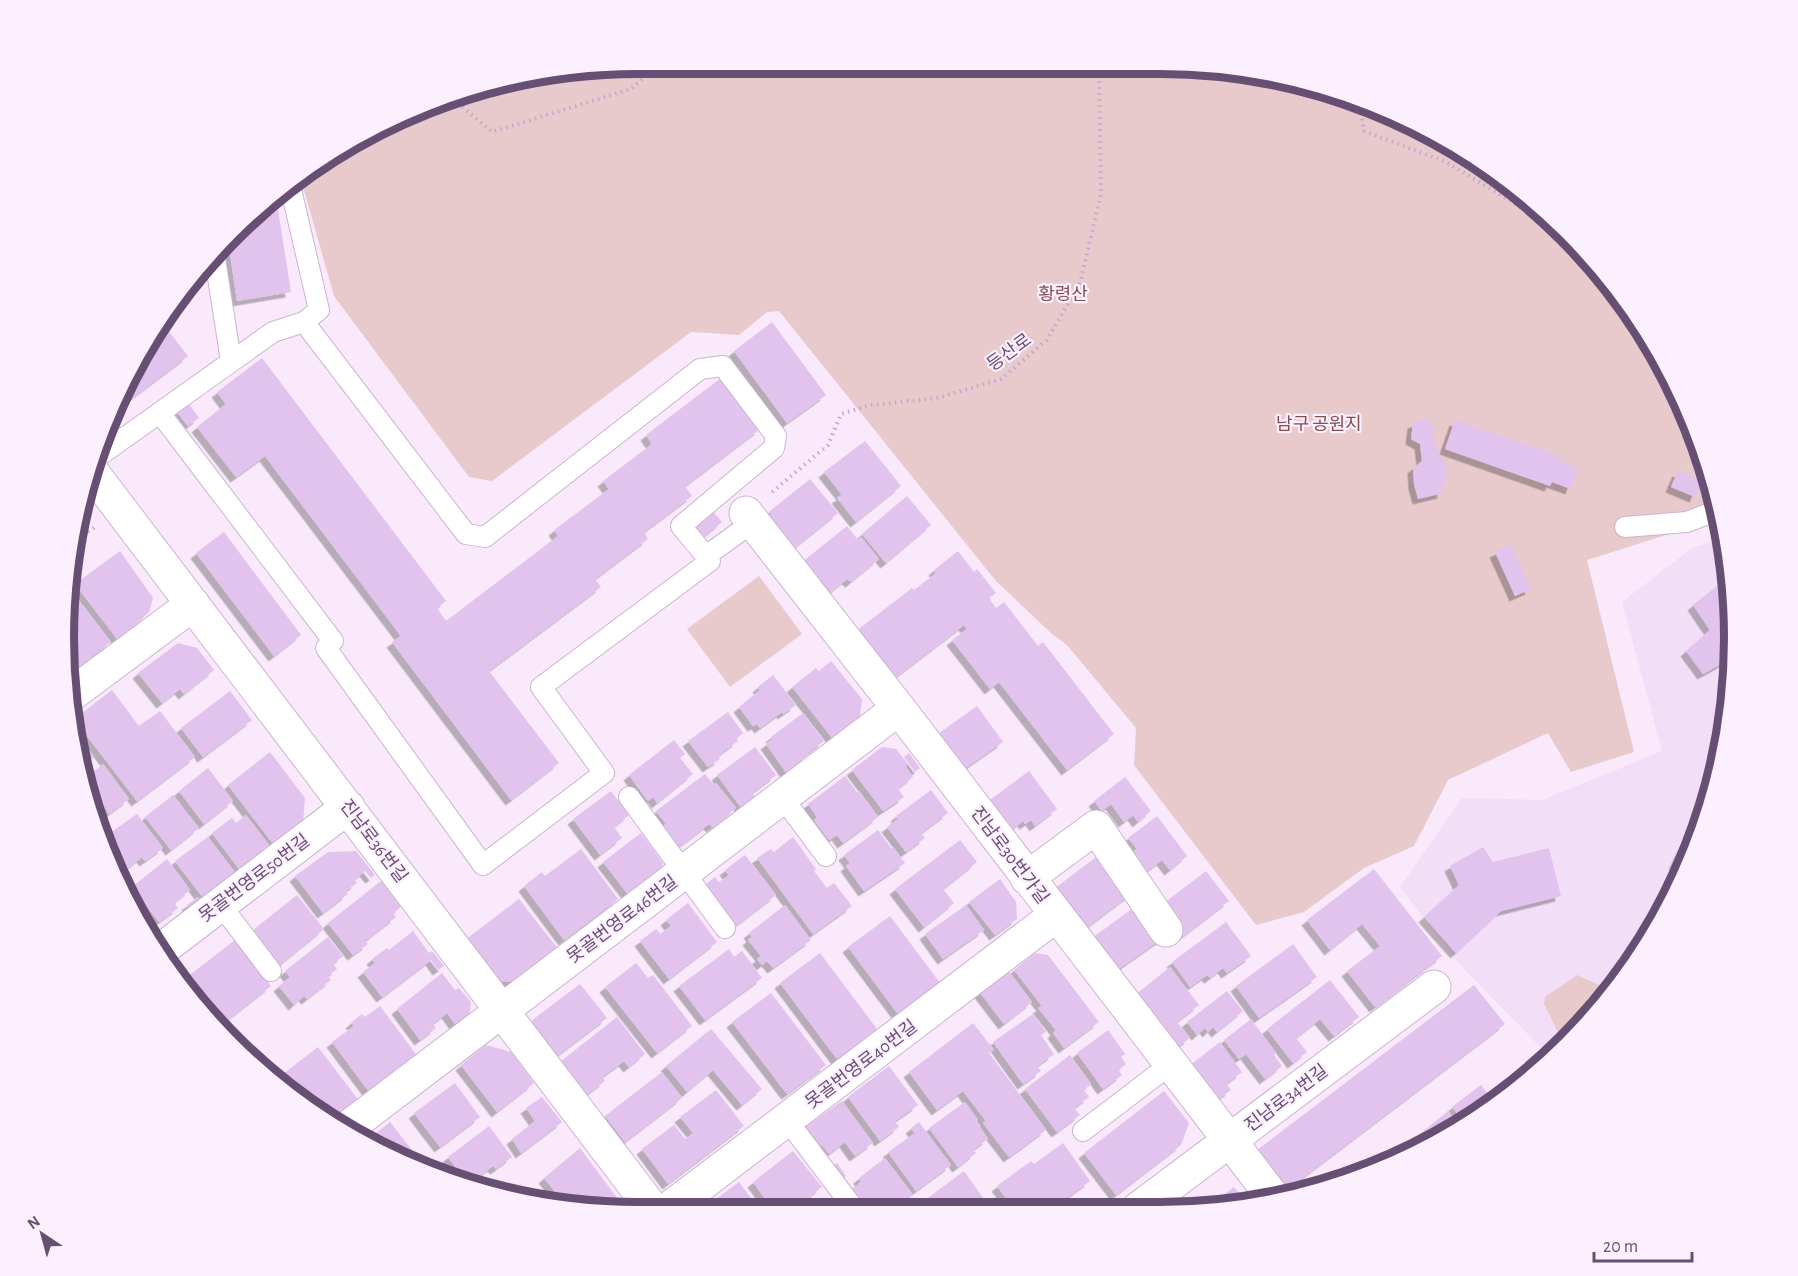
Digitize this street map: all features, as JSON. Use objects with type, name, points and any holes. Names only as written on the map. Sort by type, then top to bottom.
[{"type":"street","name":"진남로36번길","points":[[97,478],[647,1202]]},
{"type":"street","name":"진남로30번가길","points":[[749,517],[1269,1192]]},
{"type":"street","points":[[76,691],[193,604]]},
{"type":"street","name":"못골번영로46번길","points":[[352,1125],[898,709]]},
{"type":"street","name":"못골번영로50번길","points":[[165,946],[348,807]]},
{"type":"street","points":[[1027,878],[1096,827],[1166,930]]},
{"type":"street","name":"못골번영로40번길","points":[[678,1202],[1056,915]]},
{"type":"street","name":"진남로34번길","points":[[1147,1202],[1434,987]]},
{"type":"lane","points":[[105,452],[273,332],[304,322],[319,310],[292,192]]},
{"type":"lane","points":[[216,264],[231,361]]},
{"type":"lane","points":[[160,413],[333,641],[326,648],[483,865],[604,773],[541,687],[710,561],[681,526],[774,448],[776,436],[723,366],[700,369],[484,537],[466,534],[304,322]]},
{"type":"lane","points":[[1625,527],[1687,522],[1710,513]]},
{"type":"lane","points":[[706,556],[749,517]]},
{"type":"lane","points":[[629,797],[725,928]]},
{"type":"lane","points":[[782,797],[826,856]]},
{"type":"lane","points":[[220,904],[271,971]]},
{"type":"lane","points":[[1083,1131],[1171,1064]]},
{"type":"lane","points":[[787,1120],[849,1202]]},
{"type":"path","points":[[458,103],[492,132],[631,89],[648,74]]},
{"type":"path","name":"등산로","points":[[749,517],[828,445],[841,414],[871,405],[938,398],[1001,379],[1047,340],[1080,284],[1101,194],[1099,74]]},
{"type":"path","points":[[1361,110],[1364,131],[1446,162],[1522,206]]},
{"type":"shaded area","points":[[1716,540],[1720,564],[1724,638],[1720,712],[1714,748],[1695,819],[1666,888],[1629,952],[1584,1010],[1544,1051],[1460,965],[1400,887],[1462,798],[1542,800],[1662,751],[1622,602],[1692,548]]},
{"type":"green space","name":"황령산","points":[[638,74],[1160,74],[1234,78],[1306,93],[1376,116],[1442,149],[1474,169],[1532,214],[1559,239],[1608,294],[1649,356],[1682,422],[1695,457],[1712,520],[1587,560],[1634,752],[1571,772],[1548,733],[1448,780],[1414,846],[1364,868],[1304,912],[1256,925],[1134,765],[1136,728],[1067,645],[1052,634],[996,581],[779,311],[767,312],[739,335],[691,332],[492,481],[469,477],[334,296],[302,184],[356,149],[422,116],[457,103],[528,84],[564,78]]},
{"type":"green space","points":[[759,576],[802,634],[730,687],[687,629]]},
{"type":"green space","points":[[1577,975],[1604,987],[1560,1036],[1544,1004],[1545,997]]},
{"type":"building","points":[[277,204],[291,292],[237,301],[229,249]]},
{"type":"building","points":[[772,322],[826,395],[787,423],[734,351]]},
{"type":"building","points":[[167,329],[188,356],[125,404],[149,356]]},
{"type":"building","points":[[262,358],[446,601],[437,608],[446,621],[558,536],[554,530],[609,489],[603,481],[652,444],[646,435],[721,378],[760,429],[685,486],[692,496],[644,532],[648,539],[595,579],[601,587],[489,671],[559,763],[511,800],[392,642],[401,636],[265,456],[236,477],[197,427],[226,404],[217,392]]},
{"type":"building","points":[[189,404],[199,418],[188,426],[177,412]]},
{"type":"building","points":[[1426,419],[1434,428],[1434,439],[1447,468],[1442,487],[1443,493],[1418,499],[1413,468],[1422,461],[1420,444],[1411,439],[1413,423]]},
{"type":"building","points":[[1455,420],[1562,457],[1560,461],[1578,468],[1571,489],[1552,482],[1550,486],[1445,449]]},
{"type":"building","points":[[865,441],[901,486],[856,522],[837,498],[842,495],[824,472]]},
{"type":"building","points":[[1678,471],[1702,481],[1695,497],[1671,487]]},
{"type":"building","points":[[810,479],[838,513],[788,553],[770,531],[770,511]]},
{"type":"building","points":[[907,496],[931,525],[886,563],[862,534]]},
{"type":"building","points":[[710,508],[722,522],[703,537],[692,523]]},
{"type":"building","points":[[847,526],[858,540],[861,537],[879,559],[851,582],[847,579],[831,592],[821,580],[818,583],[801,563]]},
{"type":"building","points":[[224,532],[301,635],[274,656],[196,553]]},
{"type":"building","points":[[1511,545],[1531,589],[1515,596],[1495,552]]},
{"type":"building","points":[[120,551],[153,598],[149,612],[137,623],[142,628],[121,644],[76,583]]},
{"type":"building","points":[[958,551],[974,572],[977,569],[996,593],[989,598],[996,608],[1004,602],[1038,646],[1043,642],[1114,734],[1067,770],[999,682],[990,689],[952,640],[967,629],[964,625],[896,677],[859,629],[912,588],[914,590],[936,573],[934,570]]},
{"type":"building","points":[[1722,583],[1723,663],[1703,674],[1686,651],[1710,630],[1693,605]]},
{"type":"building","points":[[75,596],[111,642],[75,670]]},
{"type":"building","points":[[178,643],[197,648],[214,670],[184,694],[180,689],[162,703],[138,673]]},
{"type":"building","points":[[831,661],[862,699],[859,726],[837,744],[792,687],[816,668],[819,671]]},
{"type":"building","points":[[773,675],[796,705],[760,728],[757,724],[753,726],[739,707],[760,690],[758,687]]},
{"type":"building","points":[[112,690],[139,726],[160,711],[195,757],[137,801],[81,728],[79,716]]},
{"type":"building","points":[[230,691],[252,720],[203,757],[181,728]]},
{"type":"building","points":[[977,706],[1003,742],[957,774],[932,738]]},
{"type":"building","points":[[728,712],[743,733],[736,739],[738,741],[718,756],[720,759],[708,767],[688,741]]},
{"type":"building","points":[[803,713],[824,741],[801,758],[804,762],[788,775],[766,744],[773,739],[771,737]]},
{"type":"building","points":[[674,740],[685,754],[680,758],[693,774],[657,803],[653,797],[648,801],[629,775]]},
{"type":"building","points":[[83,742],[94,757],[87,761]]},
{"type":"building","points":[[755,747],[776,775],[752,793],[756,798],[742,809],[717,775]]},
{"type":"building","points":[[882,747],[896,749],[908,764],[905,766],[913,777],[898,789],[904,797],[883,811],[852,770]]},
{"type":"building","points":[[270,752],[305,798],[303,823],[274,845],[228,785]]},
{"type":"building","points":[[909,753],[920,768],[915,772],[904,757]]},
{"type":"building","points":[[103,764],[129,799],[109,814],[105,808],[101,812],[91,774]]},
{"type":"building","points":[[208,768],[233,801],[204,824],[179,791]]},
{"type":"building","points":[[1029,771],[1057,809],[1035,826],[1031,820],[1025,824],[1023,821],[1008,833],[986,803]]},
{"type":"building","points":[[705,774],[714,785],[716,783],[736,808],[712,827],[709,824],[679,847],[663,826],[666,824],[656,811]]},
{"type":"building","points":[[845,776],[878,817],[843,843],[837,835],[829,840],[814,820],[817,817],[808,804]]},
{"type":"building","points":[[1125,777],[1151,811],[1138,822],[1133,815],[1124,822],[1111,804],[1102,811],[1094,801]]},
{"type":"building","points":[[931,790],[948,813],[921,833],[925,838],[906,852],[887,827],[898,819],[896,816]]},
{"type":"building","points":[[611,791],[629,815],[614,827],[622,838],[600,855],[573,819]]},
{"type":"building","points":[[173,795],[199,828],[171,850],[145,817]]},
{"type":"building","points":[[137,814],[163,848],[145,861],[142,857],[124,871],[109,834]]},
{"type":"building","points":[[246,815],[269,845],[239,869],[212,833],[232,818],[236,823]]},
{"type":"building","points":[[1157,816],[1187,856],[1170,870],[1162,860],[1143,874],[1128,855],[1137,849],[1128,838]]},
{"type":"building","points":[[878,830],[905,863],[864,891],[846,866],[850,863],[844,855]]},
{"type":"building","points":[[641,833],[663,863],[660,875],[630,897],[603,862]]},
{"type":"building","points":[[1689,834],[1677,865],[1674,864]]},
{"type":"building","points":[[208,837],[237,875],[204,899],[175,861]]},
{"type":"building","points":[[793,837],[827,888],[834,883],[852,906],[813,934],[757,858],[771,849],[774,852]]},
{"type":"building","points":[[960,840],[977,862],[943,889],[954,903],[924,927],[895,889]]},
{"type":"building","points":[[1483,847],[1493,862],[1549,848],[1561,896],[1501,911],[1456,953],[1424,917],[1459,885],[1450,866]]},
{"type":"building","points":[[581,849],[618,899],[564,940],[524,886],[542,872],[545,876]]},
{"type":"building","points":[[356,851],[375,875],[371,878],[365,871],[354,880],[357,883],[346,891],[348,894],[323,913],[295,876],[328,852]]},
{"type":"building","points":[[1100,854],[1131,894],[1081,932],[1050,892]]},
{"type":"building","points":[[745,855],[776,895],[733,928],[702,887],[715,877],[719,882],[729,875],[725,870]]},
{"type":"building","points":[[167,859],[190,890],[174,903],[178,908],[159,922],[132,887]]},
{"type":"building","points":[[1374,869],[1442,956],[1375,1007],[1347,971],[1380,946],[1362,924],[1330,950],[1307,920]]},
{"type":"building","points":[[1206,871],[1229,901],[1182,937],[1159,907]]},
{"type":"building","points":[[1000,879],[1016,902],[1017,919],[995,935],[969,902]]},
{"type":"building","points":[[381,881],[401,907],[393,913],[396,917],[365,941],[368,944],[353,955],[328,923]]},
{"type":"building","points":[[297,895],[324,929],[276,968],[248,934]]},
{"type":"building","points":[[198,897],[204,904],[193,913],[187,905]]},
{"type":"building","points":[[519,899],[558,949],[516,982],[497,981],[465,940]]},
{"type":"building","points":[[688,903],[717,942],[669,979],[640,941],[656,929],[660,934],[671,926],[666,920]]},
{"type":"building","points":[[1139,904],[1163,938],[1113,973],[1089,940]]},
{"type":"building","points":[[785,905],[811,940],[773,968],[767,961],[762,965],[757,959],[761,956],[748,940],[752,937],[749,933]]},
{"type":"building","points":[[966,905],[984,930],[943,959],[925,934]]},
{"type":"building","points":[[890,916],[940,983],[898,1014],[848,947]]},
{"type":"building","points":[[1226,922],[1251,956],[1227,973],[1223,968],[1210,978],[1207,975],[1190,987],[1172,962]]},
{"type":"building","points":[[413,931],[429,953],[432,951],[444,966],[438,970],[431,960],[382,997],[363,972],[375,963],[372,959],[387,948],[389,950]]},
{"type":"building","points":[[328,937],[343,956],[333,964],[337,969],[328,976],[331,980],[307,999],[304,996],[294,1005],[279,986],[290,977],[285,971]]},
{"type":"building","points":[[235,940],[271,986],[225,1022],[187,977]]},
{"type":"building","points":[[1293,944],[1317,977],[1259,1018],[1236,986]]},
{"type":"building","points":[[729,949],[734,957],[742,951],[762,978],[705,1020],[679,986]]},
{"type":"building","points":[[820,953],[877,1029],[837,1059],[780,983]]},
{"type":"building","points":[[1035,953],[1048,955],[1099,1022],[1064,1048],[1053,1033],[1056,1030],[1038,1008],[1042,1006],[1014,970]]},
{"type":"building","points":[[636,963],[648,978],[653,975],[692,1026],[657,1053],[605,987]]},
{"type":"building","points":[[1004,965],[1032,1002],[1004,1024],[975,986]]},
{"type":"building","points":[[1170,967],[1199,1005],[1177,1022],[1190,1038],[1170,1053],[1129,1000]]},
{"type":"building","points":[[442,973],[455,990],[459,988],[471,1002],[468,1027],[461,1032],[447,1013],[433,1024],[436,1028],[420,1040],[397,1009]]},
{"type":"building","points":[[1330,980],[1359,1017],[1334,1036],[1320,1019],[1296,1038],[1307,1052],[1293,1063],[1267,1029]]},
{"type":"building","points":[[580,984],[607,1018],[558,1055],[531,1021]]},
{"type":"building","points":[[1474,985],[1505,1024],[1291,1187],[1282,1189],[1252,1154]]},
{"type":"building","points":[[1227,991],[1243,1011],[1217,1032],[1213,1027],[1208,1032],[1205,1028],[1197,1035],[1187,1022]]},
{"type":"building","points":[[771,993],[826,1065],[787,1094],[732,1022]]},
{"type":"building","points":[[380,1006],[418,1057],[370,1093],[332,1042],[354,1026],[351,1023],[362,1014],[365,1017]]},
{"type":"building","points":[[1033,1014],[1046,1032],[1041,1035],[1054,1054],[1037,1066],[1041,1071],[1023,1084],[993,1042]]},
{"type":"building","points":[[617,1017],[645,1054],[629,1067],[624,1061],[602,1077],[605,1081],[586,1095],[560,1062]]},
{"type":"building","points":[[1251,1019],[1276,1053],[1274,1055],[1282,1066],[1265,1079],[1246,1054],[1239,1059],[1224,1040]]},
{"type":"building","points":[[973,1023],[994,1050],[989,1053],[1046,1130],[1009,1157],[983,1123],[986,1121],[963,1091],[937,1110],[909,1072]]},
{"type":"building","points":[[711,1029],[762,1089],[742,1105],[713,1070],[687,1092],[666,1066]]},
{"type":"building","points":[[1108,1030],[1125,1054],[1121,1057],[1126,1064],[1118,1070],[1122,1075],[1103,1089],[1077,1053]]},
{"type":"building","points":[[1220,1042],[1242,1072],[1226,1084],[1231,1090],[1211,1105],[1185,1069]]},
{"type":"building","points":[[486,1045],[511,1052],[534,1083],[497,1112],[461,1065]]},
{"type":"building","points":[[318,1047],[360,1102],[341,1118],[281,1075]]},
{"type":"building","points":[[1070,1055],[1091,1084],[1084,1090],[1089,1097],[1074,1108],[1080,1115],[1057,1132],[1025,1089]]},
{"type":"building","points":[[889,1066],[918,1105],[895,1121],[899,1127],[880,1141],[848,1097]]},
{"type":"building","points":[[662,1072],[682,1098],[625,1142],[605,1116]]},
{"type":"building","points":[[455,1083],[480,1117],[440,1147],[414,1113]]},
{"type":"building","points":[[1481,1085],[1489,1096],[1459,1116],[1452,1107]]},
{"type":"building","points":[[716,1090],[744,1126],[668,1184],[642,1149],[674,1125],[685,1139],[693,1133],[680,1117]]},
{"type":"building","points":[[1164,1091],[1189,1123],[1181,1145],[1116,1195],[1084,1153]]},
{"type":"building","points":[[542,1097],[562,1122],[521,1153],[512,1139],[535,1121],[526,1108]]},
{"type":"building","points":[[842,1101],[873,1143],[855,1156],[845,1142],[829,1154],[822,1145],[815,1150],[801,1130]]},
{"type":"building","points":[[965,1102],[988,1139],[973,1150],[976,1153],[958,1167],[929,1128]]},
{"type":"building","points":[[1448,1111],[1454,1119],[1412,1143],[1411,1141]]},
{"type":"building","points":[[390,1122],[412,1150],[408,1153],[373,1136]]},
{"type":"building","points":[[919,1122],[951,1165],[916,1191],[888,1152],[915,1133],[911,1128]]},
{"type":"building","points":[[489,1126],[512,1157],[496,1169],[493,1166],[476,1178],[461,1174],[448,1157]]},
{"type":"building","points":[[1063,1143],[1090,1181],[1062,1202],[1005,1202],[1003,1200],[1006,1198],[997,1186],[1031,1161],[1034,1164]]},
{"type":"building","points":[[580,1148],[620,1202],[560,1197],[544,1178]]},
{"type":"building","points":[[793,1151],[822,1187],[803,1202],[767,1202],[753,1182]]},
{"type":"building","points":[[885,1158],[913,1195],[904,1202],[856,1202],[848,1192],[861,1182],[859,1178]]},
{"type":"building","points":[[837,1163],[846,1176],[839,1181],[830,1168]]},
{"type":"building","points":[[964,1171],[986,1202],[923,1202]]},
{"type":"building","points":[[739,1182],[754,1202],[712,1202]]},
{"type":"building","points":[[1234,1187],[1241,1197],[1213,1200],[1217,1197],[1218,1199]]},
{"type":"park label","name":"남구 공원지","points":[[1319,424]]}]
